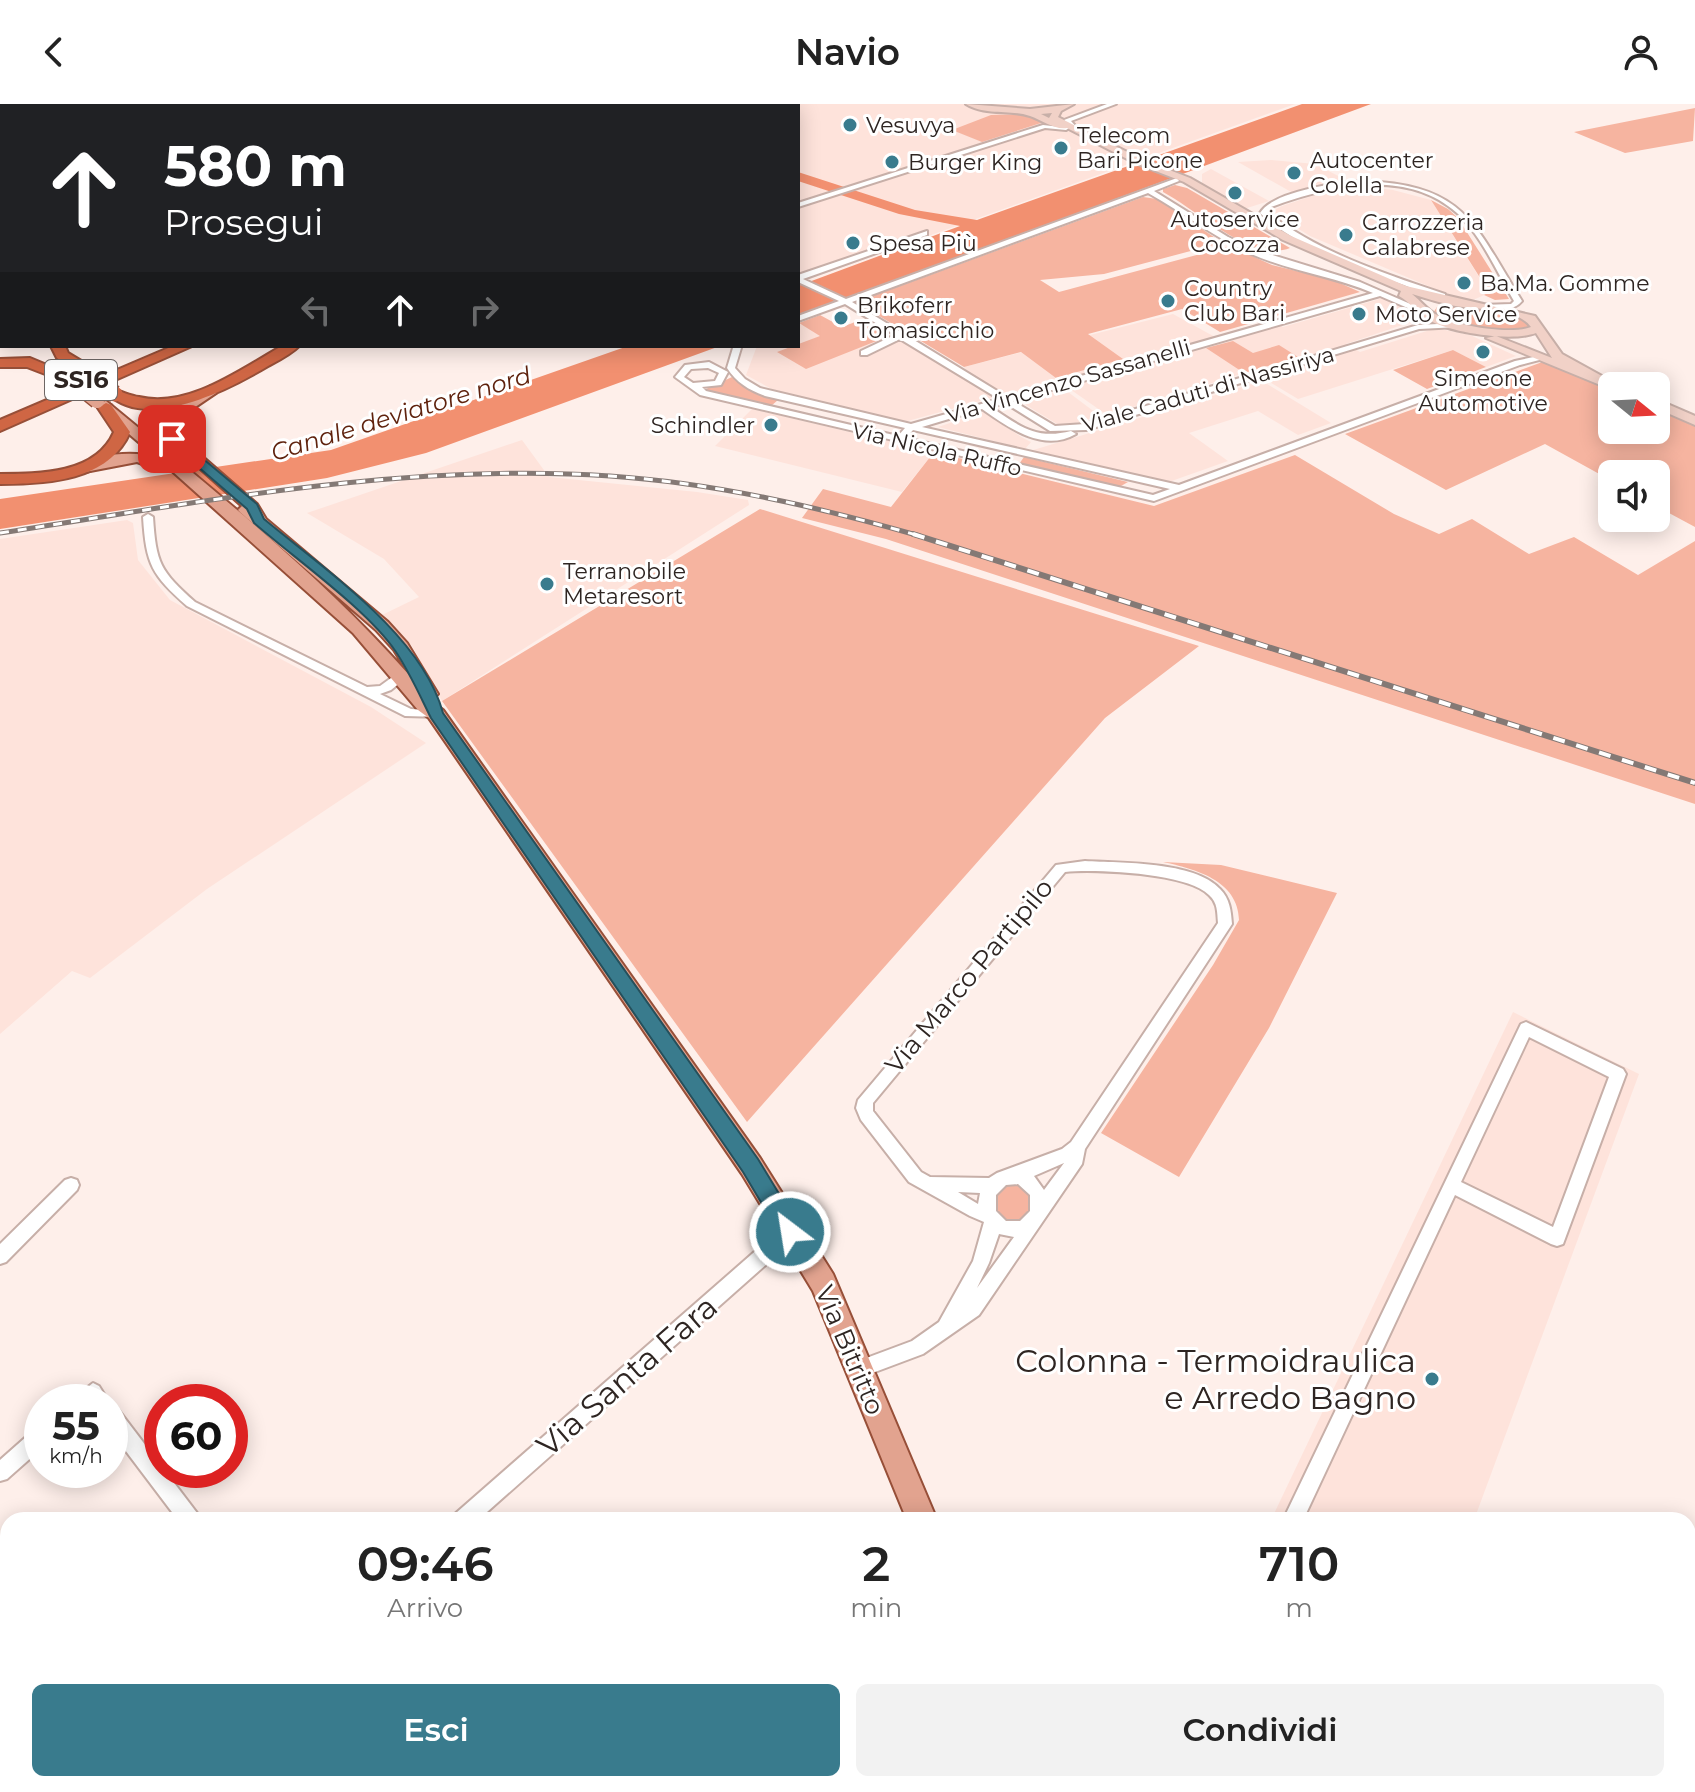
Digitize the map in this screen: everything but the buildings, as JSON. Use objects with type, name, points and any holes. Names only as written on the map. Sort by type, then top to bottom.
[{"type":"highway","points":[[27,348],[72,380]]},
{"type":"highway","points":[[42,348],[72,380]]},
{"type":"highway","points":[[0,434],[47,411],[72,380],[78,365],[62,355],[59,348]]},
{"type":"highway","name":"SS16","points":[[0,426],[72,380],[111,378],[180,348]]},
{"type":"highway","points":[[111,378],[141,371],[193,348]]},
{"type":"highway","points":[[107,400],[157,404],[211,390],[288,348]]},
{"type":"highway","name":"SS16","points":[[0,415],[72,380],[148,350]]},
{"type":"highway","points":[[0,363],[32,361],[54,375],[97,382],[122,432],[120,442],[85,468],[51,477],[4,478]]},
{"type":"highway","points":[[0,407],[72,380]]},
{"type":"main road","points":[[85,468],[123,458],[159,462],[225,518],[251,524],[252,507],[167,433],[174,414],[211,390]]},
{"type":"main road","name":"Via Bitritto","points":[[107,400],[251,524],[370,615],[401,647],[433,701],[436,714]]},
{"type":"main road","name":"Via Bitritto","points":[[251,524],[359,629],[425,706],[436,714],[751,1166],[823,1283],[919,1512]]},
{"type":"street","points":[[970,104],[985,111],[1102,104]]},
{"type":"street","points":[[1113,104],[1067,120],[1066,123],[1135,162]]},
{"type":"street","points":[[1084,133],[1053,118],[1066,107],[1094,110]]},
{"type":"street","points":[[1022,109],[1176,178],[1287,238],[1402,288],[1456,302],[1521,313],[1531,318],[1558,357],[1591,376]]},
{"type":"street","points":[[800,204],[1045,126],[1066,128]]},
{"type":"street","points":[[800,318],[1176,178]]},
{"type":"street","points":[[1176,178],[1280,240],[1410,297],[1426,312]]},
{"type":"street","points":[[1456,302],[1312,242],[1264,213],[1268,206],[1336,185],[1389,186],[1415,190],[1442,200],[1462,214],[1518,301],[1513,306],[1485,307]]},
{"type":"street","points":[[1148,190],[1174,203],[1217,234],[1252,252],[1286,265],[1344,279],[1598,379]]},
{"type":"street","points":[[800,279],[924,233]]},
{"type":"street","name":"Viale Caduti di Nassiriya","points":[[800,279],[845,301],[1053,429],[1086,427],[1418,327],[1459,325]]},
{"type":"street","name":"Via Vincenzo Sassanelli","points":[[899,440],[911,427],[982,405],[1381,293]]},
{"type":"street","points":[[1418,327],[1426,312],[1438,301],[1456,302]]},
{"type":"street","points":[[1459,325],[1515,333],[1539,328]]},
{"type":"street","points":[[864,353],[899,336]]},
{"type":"street","points":[[1500,341],[1521,354],[1518,363]]},
{"type":"street","points":[[736,348],[702,365],[683,370],[679,377],[685,384],[697,387],[718,383],[730,372],[738,348]]},
{"type":"street","name":"Via Nicola Ruffo","points":[[697,387],[703,393],[1144,498],[1164,496],[1178,488],[1518,363],[1543,358]]},
{"type":"street","name":"Via Nicola Ruffo","points":[[702,365],[730,372],[745,385],[787,399],[1178,488]]},
{"type":"street","points":[[775,410],[787,399]]},
{"type":"street","points":[[982,405],[1035,438],[1059,438],[1086,427]]},
{"type":"street","points":[[1670,409],[1695,421]]},
{"type":"street","points":[[148,517],[151,560],[168,584],[191,604],[409,713],[436,714]]},
{"type":"street","points":[[365,690],[383,690],[397,679],[397,672]]},
{"type":"street","name":"Via Marco Partipilo","points":[[991,1218],[927,1184],[907,1169],[867,1115],[864,1108],[866,1100],[1061,868],[1071,866],[1177,874],[1198,880],[1222,899],[1227,909],[1225,924],[1077,1147],[1068,1154],[1010,1178]]},
{"type":"street","points":[[1297,1512],[1451,1185],[1526,1028],[1618,1074],[1557,1238],[1451,1185]]},
{"type":"street","name":"Via Marco Partipilo","points":[[859,1369],[897,1356],[943,1332],[973,1309],[1004,1269],[1076,1159],[1077,1147]]},
{"type":"street","points":[[927,1184],[991,1186],[1010,1178],[1027,1182],[1033,1188],[1040,1202],[1035,1218],[1007,1228],[991,1218]]},
{"type":"street","points":[[0,1256],[71,1185]]},
{"type":"street","points":[[943,1332],[978,1276],[988,1251],[991,1218],[985,1200],[991,1186]]},
{"type":"street","name":"Via Santa Fara","points":[[472,1512],[790,1232]]},
{"type":"street","points":[[128,1439],[184,1512]]},
{"type":"street","points":[[0,1472],[24,1451]]},
{"type":"shaded area","points":[[800,104],[1295,104],[800,282]]},
{"type":"shaded area","points":[[1302,104],[1371,104],[800,316],[800,285],[960,226],[899,214],[800,182],[800,173],[915,210],[977,220]]},
{"type":"shaded area","points":[[1695,108],[1693,141],[1625,153],[1574,132]]},
{"type":"shaded area","points":[[1027,114],[1044,122],[982,142],[952,130],[991,115]]},
{"type":"shaded area","name":"Autocenter Colella","points":[[1271,160],[1315,164],[1348,181],[1322,184],[1293,193],[1238,162]]},
{"type":"shaded area","name":"Autoservice Cocozza","points":[[1211,169],[1269,201],[1244,209],[1202,185],[1202,174]]},
{"type":"shaded area","points":[[1175,185],[1187,188],[1290,248],[1275,251],[1242,242],[1163,192],[1163,189]]},
{"type":"shaded area","points":[[1367,187],[1431,200],[1489,293],[1473,300],[1454,297],[1310,236],[1276,215],[1276,209],[1282,206],[1324,192]]},
{"type":"shaded area","points":[[1143,197],[1157,199],[1217,239],[1217,244],[1104,274],[1040,280],[1059,292],[1230,246],[1272,265],[1333,280],[1360,292],[1220,332],[1182,309],[1088,334],[1123,359],[1056,378],[1021,352],[964,367],[856,302]]},
{"type":"shaded area","points":[[1431,200],[1458,218],[1509,299],[1495,300],[1484,295],[1489,292]]},
{"type":"shaded area","points":[[1383,298],[1409,310],[1415,316],[1414,321],[1346,344],[1360,352],[1430,330],[1445,330],[1470,335],[1516,356],[1486,367],[1453,350],[1298,399],[1251,371],[1107,415],[1057,380],[904,422],[777,392],[746,375],[756,348],[800,348],[800,324],[892,335],[955,373],[966,370],[964,367],[1173,314],[1215,337],[1271,321],[1283,327]]},
{"type":"shaded area","points":[[1451,305],[1520,316],[1531,326],[1496,330],[1433,313],[1437,307]]},
{"type":"shaded area","points":[[820,315],[842,327],[863,319],[889,336],[806,369],[777,352],[800,348],[800,343],[820,336],[800,323]]},
{"type":"shaded area","points":[[1233,341],[1253,353],[1279,345],[1298,357],[1244,373],[1206,348]]},
{"type":"shaded area","points":[[622,348],[715,348],[426,453],[327,478],[0,529],[0,499],[331,450]]},
{"type":"shaded area","points":[[1453,350],[1486,367],[1427,389],[1393,370]]},
{"type":"shaded area","points":[[1545,361],[1598,383],[1598,444],[1670,444],[1670,413],[1695,423],[1695,527],[1670,514],[1670,460],[1598,460],[1598,473],[1545,444],[1446,490],[1345,434]]},
{"type":"shaded area","points":[[732,377],[753,392],[778,400],[771,406],[704,390]]},
{"type":"shaded area","points":[[1262,381],[1331,423],[1298,435],[1258,411],[1189,433],[1228,461],[1166,483],[1030,451]]},
{"type":"shaded area","points":[[1064,389],[1100,416],[1062,427],[1021,402]]},
{"type":"shaded area","points":[[752,409],[934,452],[902,492],[715,446]]},
{"type":"shaded area","points":[[983,412],[1031,442],[1025,449],[938,427]]},
{"type":"shaded area","points":[[522,440],[549,477],[697,492],[748,500],[749,505],[442,701],[412,646],[382,615],[419,597],[384,559],[307,513]]},
{"type":"shaded area","points":[[934,452],[1154,506],[1295,455],[1394,514],[1439,534],[1472,519],[1529,554],[1574,537],[1638,575],[1695,541],[1695,804],[886,539],[802,518],[823,489],[891,507]]},
{"type":"shaded area","points":[[1024,457],[1128,482],[1121,486],[1124,489],[1019,464]]},
{"type":"shaded area","points":[[760,509],[1199,646],[1105,718],[747,1122],[442,701]]},
{"type":"shaded area","points":[[127,520],[133,523],[138,560],[170,600],[371,707],[426,743],[207,889],[90,978],[72,971],[0,1034],[0,539]]},
{"type":"shaded area","points":[[1163,862],[1221,865],[1337,893],[1269,1028],[1179,1177],[1101,1133],[1213,965],[1239,920],[1237,906],[1223,886],[1201,873]]},
{"type":"shaded area","name":"Colonna - Termoidraulica e Arredo Bagno","points":[[1513,1012],[1639,1074],[1477,1512],[1275,1512]]},
{"type":"shaded area","points":[[1013,1183],[1026,1189],[1032,1202],[1026,1215],[1013,1221],[1000,1215],[994,1202],[1000,1189]]},
{"type":"railway","points":[[0,533],[304,488],[380,480],[533,473],[649,479],[727,490],[843,515],[915,535]]},
{"type":"railway","points":[[915,535],[920,536]]},
{"type":"railway","points":[[915,535],[1695,783]]},
{"type":"place","name":"Vesuvya","points":[[850,125]]},
{"type":"place","name":"Telecom Bari Picone","points":[[1061,148]]},
{"type":"place","name":"Burger King","points":[[892,162]]},
{"type":"place","name":"Autocenter Colella","points":[[1294,173]]},
{"type":"place","name":"Autoservice Cocozza","points":[[1235,193]]},
{"type":"place","name":"Carrozzeria Calabrese","points":[[1346,235]]},
{"type":"place","name":"Spesa Più","points":[[853,243]]},
{"type":"place","name":"Ba.Ma. Gomme","points":[[1464,283]]},
{"type":"place","name":"Country Club Bari","points":[[1168,301]]},
{"type":"place","name":"Moto Service","points":[[1359,314]]},
{"type":"place","name":"Brikoferr Tomasicchio","points":[[841,318]]},
{"type":"place","name":"Simeone Automotive","points":[[1483,352]]},
{"type":"place","name":"Schindler","points":[[771,425]]},
{"type":"place","name":"Terranobile Metaresort","points":[[547,584]]},
{"type":"place","name":"Colonna - Termoidraulica e Arredo Bagno","points":[[1432,1379]]},
{"type":"route","points":[[172,439],[252,507],[258,520],[370,615],[401,647],[433,701],[436,714],[751,1166],[790,1232]]},
{"type":"water label","name":"Canale deviatore nord","points":[[401,414]]}]
